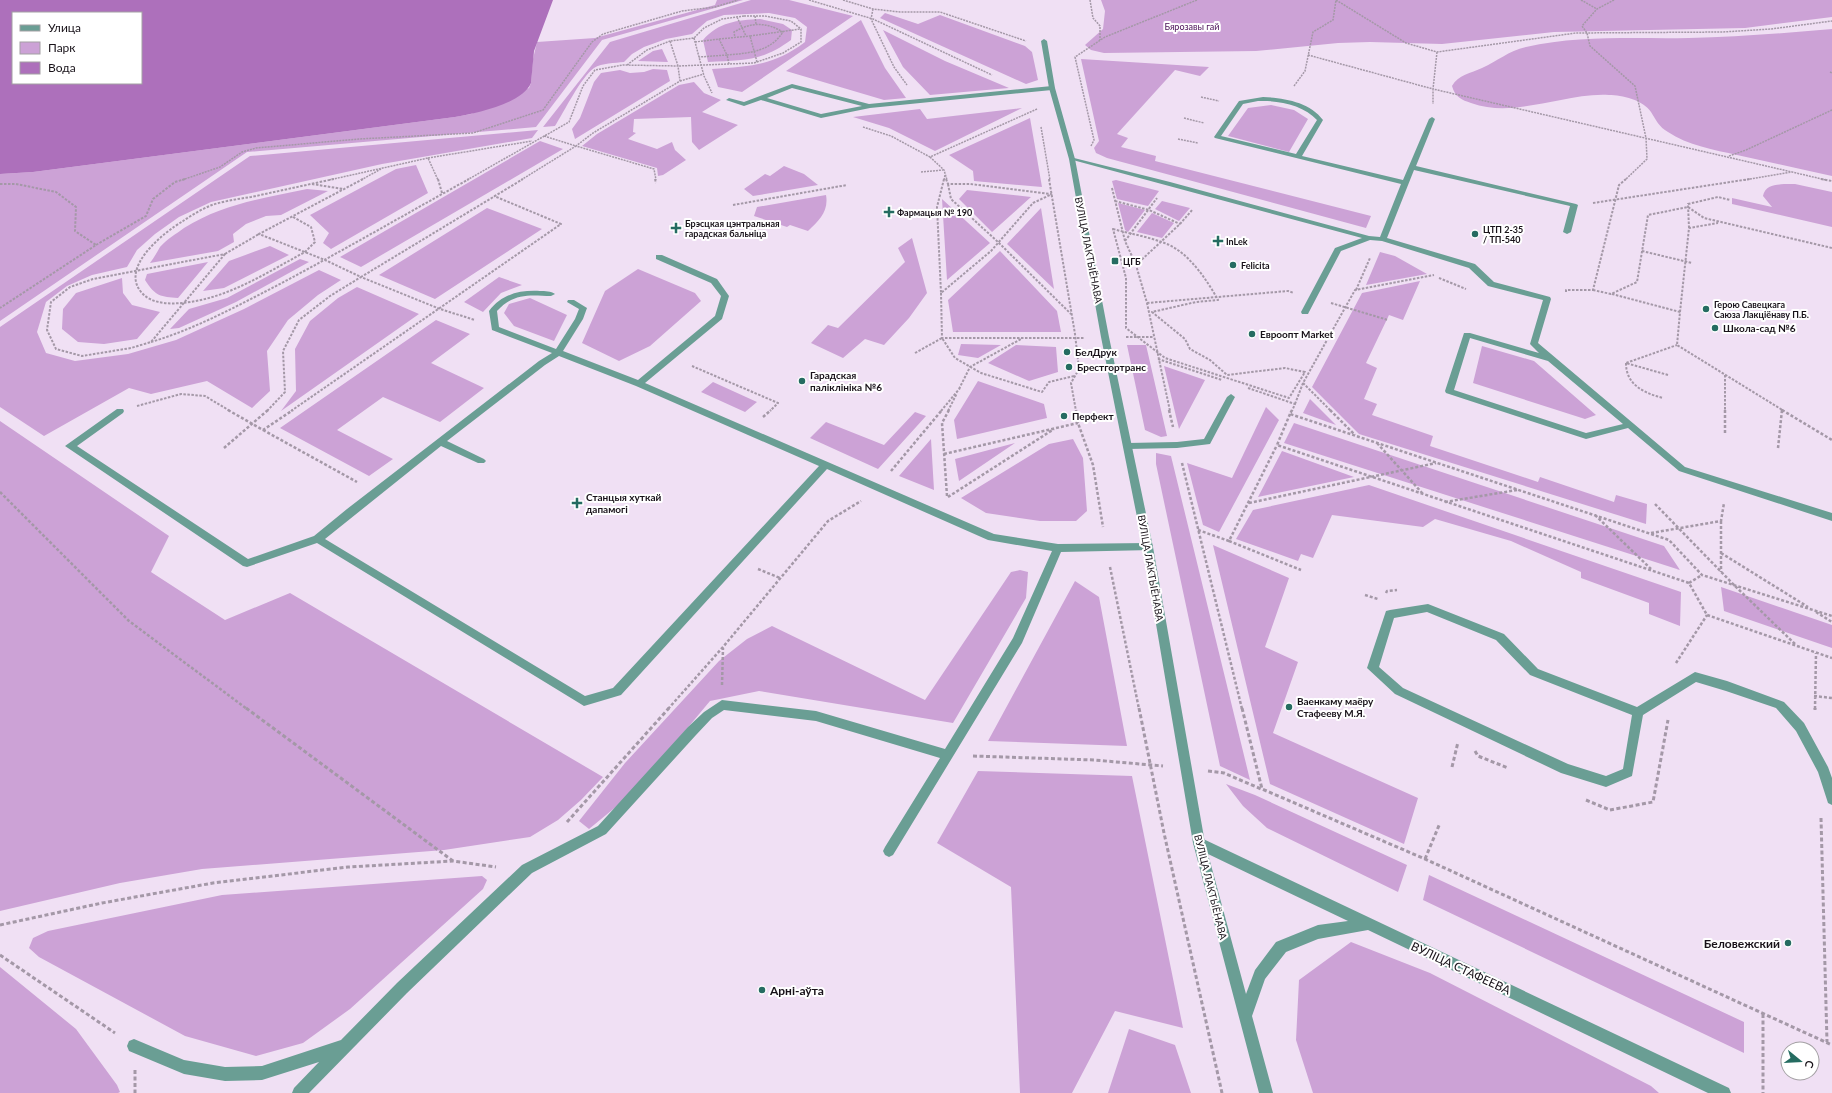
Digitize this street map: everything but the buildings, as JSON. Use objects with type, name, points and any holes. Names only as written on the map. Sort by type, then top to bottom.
[{"type":"street","name":"ВУЛІЦА ЛАКТЫЁНАВА","points":[[1044,42],[1052,88],[1072,159],[1105,337],[1148,547],[1199,843],[1266,1093]]},
{"type":"street","points":[[729,100],[744,104],[762,98],[788,86],[796,86],[869,106]]},
{"type":"street","points":[[762,98],[821,116],[869,106],[1052,88]]},
{"type":"street","points":[[1298,157],[1320,120],[1316,113],[1287,102],[1262,99],[1241,102],[1217,137],[1261,148],[1298,157],[1405,183]]},
{"type":"street","points":[[1383,239],[1411,167],[1432,119]]},
{"type":"street","points":[[1072,159],[1168,183],[1369,238],[1383,239],[1472,266],[1491,284],[1547,300],[1534,344],[1682,469],[1832,517]]},
{"type":"street","points":[[1411,167],[1574,205],[1567,232]]},
{"type":"street","points":[[1305,312],[1338,250],[1369,238]]},
{"type":"street","points":[[639,384],[718,317],[725,296],[714,281],[659,257]]},
{"type":"street","points":[[551,294],[521,293],[502,300],[494,311],[495,328],[639,384],[949,517],[992,537],[1058,548],[1106,549],[1148,547]]},
{"type":"street","points":[[120,411],[70,446],[247,563],[318,539],[440,442],[542,363],[558,353],[579,319],[583,308],[572,302]]},
{"type":"street","points":[[1551,359],[1467,335],[1449,391],[1586,436],[1629,425]]},
{"type":"street","points":[[1128,446],[1177,445],[1207,442],[1231,397]]},
{"type":"street","points":[[440,442],[481,461]]},
{"type":"street","points":[[318,539],[584,701],[617,692],[825,465]]},
{"type":"street","points":[[889,851],[1018,640],[1058,548]]},
{"type":"street","points":[[1638,712],[1534,672],[1500,637],[1428,608],[1390,614],[1372,668],[1400,691],[1565,769],[1606,782],[1628,772],[1638,712],[1695,677],[1727,686],[1780,705],[1800,727],[1824,771],[1832,799]]},
{"type":"street","points":[[299,1093],[402,988],[527,869],[602,830],[692,731],[708,715],[722,705],[816,716],[948,755]]},
{"type":"street","name":"ВУЛІЦА СТАФЕЕВА","points":[[1199,843],[1724,1093]]},
{"type":"street","points":[[1245,1017],[1260,975],[1281,947],[1318,932],[1368,924]]},
{"type":"street","points":[[134,1046],[184,1067],[225,1074],[262,1073],[344,1046]]},
{"type":"path","points":[[0,308],[96,245],[146,216],[154,199],[175,182],[220,167],[242,152],[256,148],[359,139],[473,133],[543,110],[592,42],[603,34],[682,11],[715,7],[738,0]]},
{"type":"path","points":[[809,0],[871,19],[952,58],[994,76]]},
{"type":"path","points":[[843,0],[873,9],[900,12],[940,12],[1022,42],[1044,42]]},
{"type":"path","points":[[1090,0],[1093,18],[1100,26],[1100,41]]},
{"type":"path","points":[[1197,0],[1100,41],[1075,57],[1094,140],[1090,146],[1092,154],[1103,159],[1115,200],[1122,232],[1136,264],[1146,303],[1177,445],[1262,789],[1424,859],[1832,1045]]},
{"type":"path","points":[[1293,87],[1305,71],[1313,32],[1333,20],[1336,0],[1406,43],[1437,52],[1576,33],[1723,32],[1770,29],[1832,21]]},
{"type":"path","points":[[1581,0],[1597,9]]},
{"type":"path","points":[[1593,290],[1619,185],[1647,159],[1646,138],[1635,86],[1590,46],[1587,33],[1582,26],[1597,9],[1614,0]]},
{"type":"path","points":[[873,9],[871,19],[894,67],[919,100]]},
{"type":"path","points":[[755,16],[756,24]]},
{"type":"path","points":[[626,66],[636,56],[647,49],[670,41],[694,38],[704,28],[722,19],[765,16],[791,21],[801,29]]},
{"type":"path","points":[[738,17],[746,36]]},
{"type":"path","points":[[735,38],[734,32],[742,27],[764,23],[775,26],[783,32]]},
{"type":"path","points":[[695,42],[801,29]]},
{"type":"path","points":[[225,254],[93,279],[70,287],[51,302],[47,330],[56,349],[82,356],[131,348],[178,334],[241,304],[325,260],[568,122],[587,80],[595,70],[610,66],[702,66],[757,62],[782,53],[801,42],[801,29]]},
{"type":"path","points":[[699,57],[762,50],[779,39],[783,32]]},
{"type":"path","points":[[750,36],[757,62]]},
{"type":"path","points":[[694,38],[709,91],[729,100]]},
{"type":"path","points":[[719,39],[727,55],[729,64]]},
{"type":"path","points":[[670,41],[678,66],[680,81]]},
{"type":"path","points":[[1432,119],[1433,89],[1437,52]]},
{"type":"path","points":[[1308,56],[1433,89],[1832,181]]},
{"type":"path","points":[[224,448],[252,424],[285,392],[283,351],[299,320],[330,296],[680,81],[704,74]]},
{"type":"path","points":[[1029,91],[1040,116]]},
{"type":"path","points":[[1201,97],[1222,102]]},
{"type":"path","points":[[930,157],[1037,109]]},
{"type":"path","points":[[1728,156],[1746,150],[1832,110]]},
{"type":"path","points":[[1184,118],[1206,123]]},
{"type":"path","points":[[1041,124],[1075,338],[1078,368],[1071,383],[1078,423],[1093,465],[1106,549],[1150,764],[1222,1093]]},
{"type":"path","points":[[858,126],[891,136],[930,157],[944,170],[951,200],[998,242],[1071,314]]},
{"type":"path","points":[[544,136],[654,169],[656,183]]},
{"type":"path","points":[[293,217],[311,227],[316,242],[305,252],[223,294],[183,303],[162,303],[145,298],[136,285],[134,271],[148,249],[161,234],[185,219],[213,205],[428,158],[535,140]]},
{"type":"path","points":[[1178,140],[1198,143]]},
{"type":"path","points":[[428,158],[437,174],[442,193]]},
{"type":"path","points":[[150,342],[225,254],[259,234],[385,167]]},
{"type":"path","points":[[921,172],[944,170]]},
{"type":"path","points":[[1574,205],[1616,200],[1792,172]]},
{"type":"path","points":[[945,174],[937,207],[942,338],[955,358],[970,367],[982,373],[1042,392],[1049,382],[1074,376]]},
{"type":"path","points":[[309,183],[343,189]]},
{"type":"path","points":[[1125,241],[1168,183]]},
{"type":"path","points":[[0,184],[16,184],[56,192],[76,207],[75,230],[96,245]]},
{"type":"path","points":[[948,184],[970,184],[1052,194]]},
{"type":"path","points":[[733,205],[847,185]]},
{"type":"path","points":[[941,293],[991,251],[1033,203],[1052,194]]},
{"type":"path","points":[[263,430],[561,224],[494,196]]},
{"type":"path","points":[[1611,294],[1637,282],[1648,215],[1688,207],[1688,204],[1718,197],[1730,200]]},
{"type":"path","points":[[1115,200],[1149,210],[1180,224]]},
{"type":"path","points":[[1688,207],[1704,218],[1832,248]]},
{"type":"path","points":[[1677,345],[1689,228],[1688,207]]},
{"type":"path","points":[[1136,264],[1180,224],[1194,208]]},
{"type":"path","points":[[1689,228],[1721,222]]},
{"type":"path","points":[[1113,229],[1131,233],[1168,244],[1186,257],[1206,278],[1218,300],[1196,302],[1152,312],[1185,339],[1190,349],[1210,360],[1227,375],[1285,368],[1305,372],[1288,398],[1165,358],[1126,328],[1126,278],[1113,229]]},
{"type":"path","points":[[259,234],[325,260],[361,277],[440,309],[495,328]]},
{"type":"path","points":[[1642,251],[1692,263]]},
{"type":"path","points":[[1229,542],[1277,446],[1303,383],[1346,308],[1372,254]]},
{"type":"path","points":[[1355,290],[1434,275]]},
{"type":"path","points":[[1566,290],[1593,290],[1680,312]]},
{"type":"path","points":[[1146,303],[1288,291],[1388,320]]},
{"type":"path","points":[[915,353],[942,338],[1075,338]]},
{"type":"path","points":[[949,517],[942,423],[970,367],[1023,338]]},
{"type":"path","points":[[1626,363],[1677,345]]},
{"type":"path","points":[[1677,345],[1832,440]]},
{"type":"path","points":[[671,357],[778,403],[748,431]]},
{"type":"path","points":[[1158,359],[1295,404]]},
{"type":"path","points":[[1626,363],[1668,375]]},
{"type":"path","points":[[1626,363],[1625,370],[1630,382],[1647,394],[1663,398]]},
{"type":"path","points":[[1725,374],[1725,434]]},
{"type":"path","points":[[1303,383],[1355,436]]},
{"type":"path","points":[[566,823],[723,647],[828,521],[853,507],[878,487],[960,388]]},
{"type":"path","points":[[120,411],[181,394],[205,396],[252,424],[376,492]]},
{"type":"path","points":[[1778,448],[1782,409]]},
{"type":"path","points":[[1290,414],[1651,533],[1669,540],[1702,575],[1832,616]]},
{"type":"path","points":[[944,454],[1078,423]]},
{"type":"path","points":[[947,497],[1056,428]]},
{"type":"path","points":[[1376,443],[1424,495]]},
{"type":"path","points":[[1277,446],[1690,583],[1707,615],[1798,647],[1832,657]]},
{"type":"path","points":[[1249,503],[1438,463]]},
{"type":"path","points":[[1722,572],[1722,521],[1727,483]]},
{"type":"path","points":[[1445,502],[1519,490]]},
{"type":"path","points":[[0,492],[129,621],[453,861]]},
{"type":"path","points":[[1655,504],[1734,585],[1798,647]]},
{"type":"path","points":[[1595,515],[1652,571]]},
{"type":"path","points":[[1651,533],[1722,521]]},
{"type":"path","points":[[1198,530],[1301,570]]},
{"type":"path","points":[[1721,553],[1832,622]]},
{"type":"path","points":[[1690,583],[1702,575]]},
{"type":"path","points":[[1385,596],[1387,591],[1403,590]]},
{"type":"path","points":[[1365,595],[1383,601]]},
{"type":"path","points":[[1673,667],[1707,615]]},
{"type":"path","points":[[722,705],[723,647]]},
{"type":"path","points":[[1814,696],[1832,698]]},
{"type":"path","points":[[1581,798],[1610,810],[1653,802],[1666,721],[1672,716]]},
{"type":"path","points":[[1452,767],[1459,737]]},
{"type":"path","points":[[1474,749],[1478,756],[1515,771]]},
{"type":"path","points":[[948,755],[1094,760],[1150,764]]},
{"type":"path","points":[[1820,812],[1827,1042]]},
{"type":"path","points":[[1424,859],[1440,824]]},
{"type":"path","points":[[0,925],[102,903],[213,883],[348,867],[453,861],[494,867],[527,869]]},
{"type":"path","points":[[0,955],[134,1046],[135,1093]]},
{"type":"path","points":[[1763,1014],[1763,1093]]},
{"type":"green space","points":[[717,0],[743,0],[602,40],[536,127],[247,152],[0,321],[0,174],[33,172],[471,114],[529,88],[537,42],[595,38],[715,5]]},
{"type":"green space","points":[[751,0],[789,0],[853,16],[742,92],[718,87],[712,69],[761,63],[782,56],[805,42],[807,27],[795,18],[769,13],[724,15],[707,21],[692,34],[666,39],[644,47],[632,54],[624,62],[597,66],[589,73],[578,87],[555,126],[543,127],[610,42]]},
{"type":"green space","name":"Бярозавы гай","points":[[1101,0],[1832,0],[1832,17],[1745,28],[1554,32],[1442,44],[1370,42],[1338,43],[1256,51],[1104,53],[1091,50],[1085,45],[1103,29],[1105,11]]},
{"type":"green space","points":[[885,13],[918,24],[940,15],[1025,46],[1032,52],[1038,80],[1026,84],[880,18]]},
{"type":"green space","points":[[760,19],[783,24],[792,30],[791,40],[761,56],[742,60],[708,62],[703,40],[715,29],[736,21]]},
{"type":"green space","points":[[861,20],[885,68],[906,98],[884,100],[786,71]]},
{"type":"green space","points":[[1832,29],[1832,176],[1692,144],[1676,137],[1662,128],[1651,112],[1643,104],[1626,97],[1614,95],[1591,95],[1516,108],[1494,108],[1471,103],[1462,99],[1455,93],[1452,86],[1461,77],[1514,51],[1546,43],[1607,38],[1725,37]]},
{"type":"green space","points":[[883,30],[945,61],[1009,88],[930,95],[903,67]]},
{"type":"green space","points":[[662,49],[668,62],[638,61],[653,51]]},
{"type":"green space","points":[[1081,59],[1209,67],[1200,76],[1175,70],[1117,134],[1128,138],[1121,147],[1156,156],[1155,161],[1371,216],[1366,228],[1107,158],[1096,153],[1094,148],[1099,141]]},
{"type":"green space","points":[[653,69],[667,70],[670,81],[575,139],[572,129],[580,118],[594,82],[601,73],[620,70],[630,73],[644,72]]},
{"type":"green space","points":[[694,82],[704,93],[721,100],[702,112],[738,125],[699,150],[692,142],[691,117],[634,119],[633,132],[636,133],[628,139],[657,149],[672,142],[675,150],[686,160],[663,175],[658,176],[657,168],[582,146],[597,134],[679,85]]},
{"type":"green space","points":[[1271,105],[1294,110],[1308,119],[1289,152],[1228,136],[1248,108]]},
{"type":"green space","points":[[1022,108],[935,151],[889,128],[853,117],[920,109],[927,119]]},
{"type":"green space","points":[[1030,118],[1042,187],[974,181],[973,171],[949,155]]},
{"type":"green space","points":[[538,130],[532,138],[382,164],[211,202],[179,217],[155,234],[137,250],[127,267],[92,275],[67,286],[46,302],[37,332],[46,353],[75,361],[128,354],[176,340],[244,309],[319,270],[341,280],[318,295],[288,320],[267,351],[270,391],[252,408],[207,381],[151,394],[129,388],[44,436],[0,407],[0,327],[250,156]]},
{"type":"green space","points":[[540,141],[563,149],[361,267],[340,257]]},
{"type":"green space","points":[[416,165],[428,193],[331,249],[323,243],[329,233],[310,215],[396,169]]},
{"type":"green space","points":[[784,166],[804,174],[818,185],[753,196],[744,189],[765,174],[770,176]]},
{"type":"green space","points":[[1116,180],[1159,191],[1148,206],[1117,199],[1112,181]]},
{"type":"green space","points":[[1795,184],[1832,192],[1832,227],[1732,204],[1732,198],[1772,207],[1763,196],[1764,192],[1771,186]]},
{"type":"green space","points":[[307,189],[328,191],[281,215],[266,216],[246,224],[233,234],[234,242],[218,251],[150,263],[160,247],[184,228],[198,220],[228,207]]},
{"type":"green space","points":[[967,190],[1031,197],[992,232],[959,199]]},
{"type":"green space","points":[[826,195],[827,201],[825,211],[808,231],[790,225],[787,227],[754,216],[757,207]]},
{"type":"green space","points":[[942,199],[990,243],[947,280]]},
{"type":"green space","points":[[1162,201],[1190,208],[1179,221],[1155,209]]},
{"type":"green space","points":[[1118,203],[1145,210],[1128,232],[1125,230]]},
{"type":"green space","points":[[487,208],[542,229],[435,299],[379,275]]},
{"type":"green space","points":[[1041,208],[1054,289],[1007,244]]},
{"type":"green space","points":[[1152,213],[1174,223],[1162,238],[1137,232]]},
{"type":"green space","points":[[912,238],[927,293],[909,318],[884,345],[865,339],[843,358],[811,343],[828,325],[838,328],[905,262],[898,248]]},
{"type":"green space","points":[[270,246],[289,255],[224,288],[203,291],[229,261]]},
{"type":"green space","points":[[1000,251],[1057,311],[1061,332],[953,332],[948,300]]},
{"type":"green space","points":[[1380,252],[1395,256],[1427,274],[1366,285]]},
{"type":"green space","points":[[300,259],[309,262],[236,302],[179,328],[170,329],[189,309],[227,298]]},
{"type":"green space","points":[[208,262],[178,298],[159,295],[145,280],[147,274]]},
{"type":"green space","points":[[638,269],[695,293],[701,301],[650,346],[619,361],[582,343],[605,291]]},
{"type":"green space","points":[[499,277],[522,285],[501,293],[483,312],[464,302]]},
{"type":"green space","points":[[122,278],[123,293],[132,305],[160,312],[137,339],[104,344],[78,342],[62,329],[63,309],[76,293]]},
{"type":"green space","points":[[1420,281],[1403,320],[1389,315],[1366,363],[1377,368],[1364,399],[1377,404],[1372,415],[1433,436],[1430,446],[1538,482],[1540,477],[1614,502],[1616,495],[1647,504],[1646,524],[1359,434],[1312,387],[1362,293]]},
{"type":"green space","points":[[357,287],[419,314],[281,411],[296,391],[295,349],[310,321],[338,298]]},
{"type":"green space","points":[[530,298],[567,315],[554,341],[514,326],[504,313],[509,304]]},
{"type":"green space","points":[[436,320],[470,334],[431,363],[484,388],[440,422],[383,397],[337,430],[393,459],[369,476],[280,428]]},
{"type":"green space","points":[[961,344],[1001,345],[978,358],[958,355]]},
{"type":"green space","points":[[1016,345],[1056,347],[1058,372],[1029,381],[988,363]]},
{"type":"green space","points":[[1127,345],[1146,345],[1167,436],[1161,437],[1145,430]]},
{"type":"green space","points":[[1482,346],[1534,361],[1596,415],[1585,419],[1473,383]]},
{"type":"green space","points":[[1164,366],[1205,380],[1179,429]]},
{"type":"green space","points":[[978,381],[1044,404],[1047,418],[957,439],[954,420]]},
{"type":"green space","points":[[713,382],[757,402],[745,412],[701,392]]},
{"type":"green space","points":[[1310,399],[1336,425],[1303,413]]},
{"type":"green space","points":[[1266,407],[1279,420],[1219,532],[1203,525],[1187,463],[1232,478]]},
{"type":"green space","points":[[915,412],[926,416],[878,469],[810,438],[826,422],[884,445]]},
{"type":"green space","points":[[0,421],[169,536],[151,572],[225,620],[290,593],[603,777],[581,800],[558,820],[530,837],[444,850],[202,869],[120,883],[0,911]]},
{"type":"green space","points":[[1294,423],[1664,546],[1680,570],[1284,443]]},
{"type":"green space","points":[[931,439],[934,490],[899,476]]},
{"type":"green space","points":[[1073,439],[1083,458],[1087,511],[1076,521],[1040,521],[986,513],[961,498],[1049,444]]},
{"type":"green space","points":[[1015,443],[959,481],[955,459]]},
{"type":"green space","points":[[1282,451],[1354,477],[1258,497]]},
{"type":"green space","points":[[1156,453],[1171,456],[1250,780],[1220,766],[1156,464]]},
{"type":"green space","points":[[1369,485],[1681,592],[1680,626],[1649,614],[1649,603],[1581,578],[1581,572],[1511,541],[1435,519],[1423,527],[1332,515],[1313,558],[1301,554],[1298,561],[1236,539],[1253,510]]},
{"type":"green space","points":[[1213,545],[1289,578],[1265,647],[1298,662],[1273,733],[1418,798],[1404,844],[1270,784]]},
{"type":"green space","points":[[1020,570],[1028,572],[1026,598],[953,723],[759,691],[710,701],[634,792],[589,829],[579,821],[625,763],[719,661],[747,639],[772,626],[925,700],[1011,572]]},
{"type":"green space","points":[[1075,581],[1099,597],[1127,746],[988,741]]},
{"type":"green space","points":[[1721,587],[1832,625],[1832,648],[1724,611]]},
{"type":"green space","points":[[978,771],[1132,776],[1183,1028],[1115,1011],[1072,1093],[1020,1093],[1011,887],[937,843]]},
{"type":"green space","points":[[1226,784],[1255,795],[1407,865],[1398,892],[1267,828],[1243,806]]},
{"type":"green space","points":[[1429,875],[1744,1022],[1744,1053],[1423,900]]},
{"type":"green space","points":[[482,876],[487,880],[483,889],[350,1009],[303,1043],[256,1056],[185,1036],[39,957],[29,948],[33,938],[48,931],[222,895]]},
{"type":"green space","points":[[1351,942],[1430,973],[1651,1086],[1659,1093],[1313,1093],[1296,1040],[1299,980]]},
{"type":"green space","points":[[0,967],[76,1029],[117,1085],[120,1092],[0,1093]]},
{"type":"green space","points":[[1129,1029],[1175,1045],[1191,1093],[1108,1093]]},
{"type":"water","points":[[0,0],[553,0],[534,51],[531,83],[518,97],[509,102],[486,110],[455,117],[33,172],[0,174]]},
{"type":"place","name":"Фармацыя № 190","points":[[889,212]]},
{"type":"place","name":"Брэсцкая цэнтральная гарадская бальніца","points":[[676,228]]},
{"type":"place","name":"ЦТП 2-35 / ТП-540","points":[[1475,234]]},
{"type":"place","name":"InLek","points":[[1218,241]]},
{"type":"place","name":"ЦГБ","points":[[1115,261]]},
{"type":"place","name":"Felicita","points":[[1233,265]]},
{"type":"place","name":"Герою Савецкага Саюза Лакціёнаву П.Б.","points":[[1706,309]]},
{"type":"place","name":"Школа-сад №6","points":[[1715,328]]},
{"type":"place","name":"Евроопт Market","points":[[1252,334]]},
{"type":"place","name":"БелДрук","points":[[1067,352]]},
{"type":"place","name":"Брестгортранс","points":[[1069,367]]},
{"type":"place","name":"Гарадская паліклініка №6","points":[[802,381]]},
{"type":"place","name":"Перфект","points":[[1064,416]]},
{"type":"place","name":"Станцыя хуткай дапамогі","points":[[577,503]]},
{"type":"place","name":"Ваенкаму маёру Стафееву М.Я.","points":[[1289,707]]},
{"type":"place","name":"Беловежский","points":[[1788,943]]},
{"type":"place","name":"Арні-аўта","points":[[762,990]]}]
